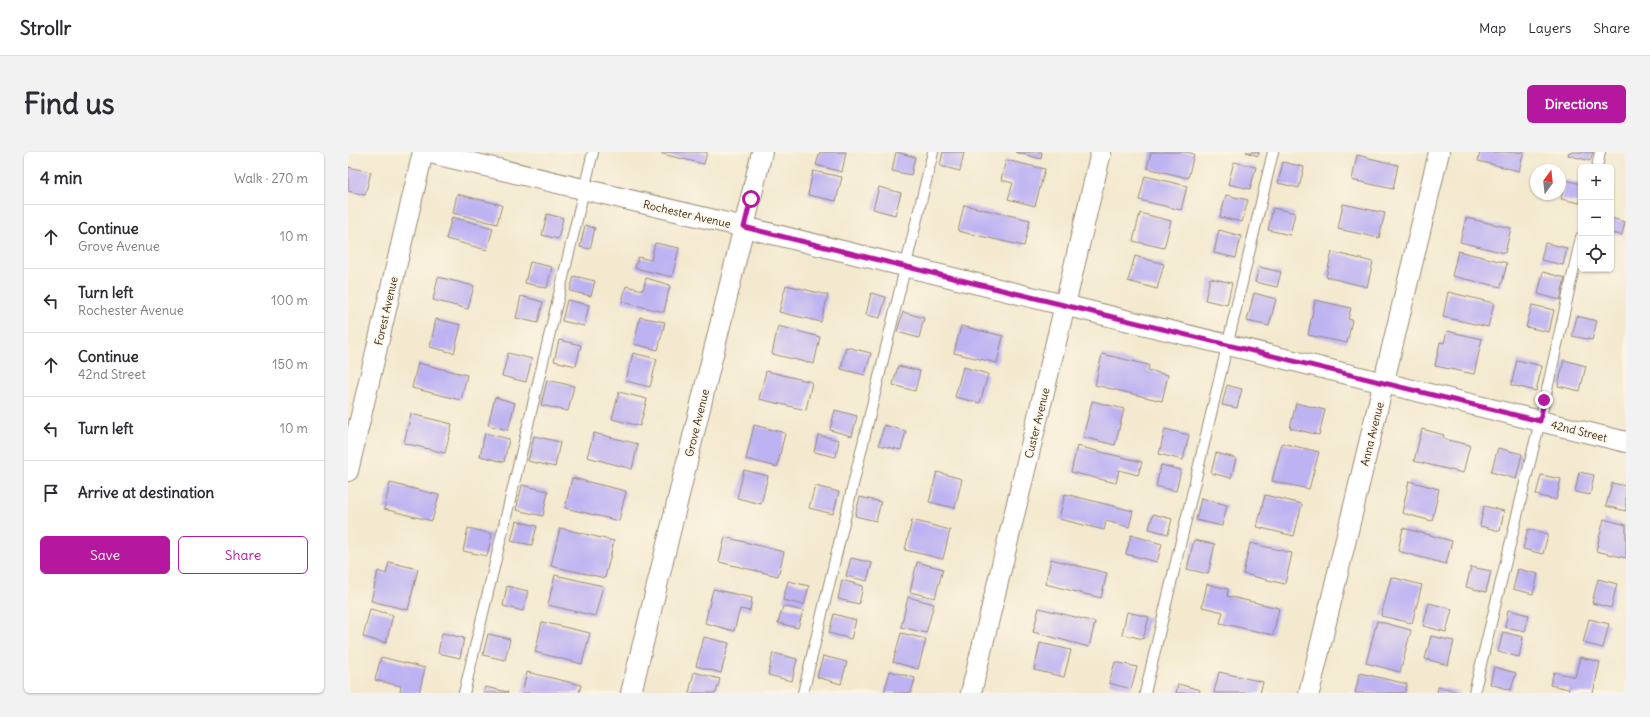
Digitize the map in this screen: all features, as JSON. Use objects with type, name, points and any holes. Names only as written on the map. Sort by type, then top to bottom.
[{"type":"street","name":"Rochester Avenue","points":[[425,152],[744,227],[1065,305]]},
{"type":"street","name":"Forest Avenue","points":[[348,471],[425,152]]},
{"type":"street","name":"Grove Avenue","points":[[631,693],[762,152]]},
{"type":"street","name":"Custer Avenue","points":[[971,693],[1101,152]]},
{"type":"street","name":"Anna Avenue","points":[[1309,693],[1439,152]]},
{"type":"street","name":"42nd Street","points":[[1065,305],[1626,442]]},
{"type":"lane","points":[[464,693],[593,152]]},
{"type":"lane","points":[[803,693],[904,267],[933,152]]},
{"type":"lane","points":[[1145,693],[1273,152]]},
{"type":"lane","points":[[1598,164],[1600,152]]},
{"type":"lane","points":[[1474,693],[1540,421],[1578,250]]},
{"type":"building","points":[[662,152],[707,152],[704,164],[662,154]]},
{"type":"building","points":[[820,152],[846,152],[842,172],[816,165]]},
{"type":"building","points":[[896,152],[915,157],[911,175],[892,171]]},
{"type":"building","points":[[943,152],[964,152],[960,171],[940,166]]},
{"type":"building","points":[[1015,152],[1042,152],[1041,159]]},
{"type":"building","points":[[1151,152],[1187,152],[1194,154],[1188,178],[1147,168]]},
{"type":"building","points":[[1246,152],[1259,152],[1258,156]]},
{"type":"building","points":[[1480,152],[1524,152],[1519,171],[1478,161]]},
{"type":"building","points":[[1569,152],[1593,152],[1590,161],[1568,155]]},
{"type":"building","points":[[1357,155],[1398,165],[1393,189],[1352,180]]},
{"type":"building","points":[[1006,160],[1045,169],[1035,206],[1008,199],[1013,183],[1001,180]]},
{"type":"building","points":[[1234,162],[1256,167],[1250,189],[1228,184]]},
{"type":"building","points":[[1283,162],[1304,167],[1299,188],[1278,183]]},
{"type":"building","points":[[348,167],[371,172],[365,195],[348,191]]},
{"type":"building","points":[[813,171],[842,177],[836,201],[808,195]]},
{"type":"building","points":[[1145,176],[1187,186],[1181,210],[1139,200]]},
{"type":"building","points":[[1566,180],[1578,183],[1578,203],[1566,200]]},
{"type":"building","points":[[879,187],[901,193],[895,215],[873,209]]},
{"type":"building","points":[[457,194],[502,205],[497,224],[453,213]]},
{"type":"building","points":[[1226,195],[1248,200],[1242,222],[1220,217]]},
{"type":"building","points":[[1343,204],[1385,213],[1379,238],[1338,229]]},
{"type":"building","points":[[964,205],[1030,220],[1024,246],[958,231]]},
{"type":"building","points":[[1273,208],[1295,213],[1290,235],[1268,230]]},
{"type":"building","points":[[1140,213],[1171,221],[1164,248],[1133,241]]},
{"type":"building","points":[[547,214],[563,218],[558,239],[542,235]]},
{"type":"building","points":[[452,217],[493,228],[487,250],[446,239]]},
{"type":"building","points":[[1466,218],[1511,228],[1505,253],[1460,242]]},
{"type":"building","points":[[1614,219],[1625,222],[1622,235],[1614,234]]},
{"type":"building","points":[[585,225],[595,228],[590,249],[580,247]]},
{"type":"building","points":[[1219,230],[1241,236],[1236,258],[1214,253]]},
{"type":"building","points":[[655,243],[679,248],[672,277],[635,268],[638,257],[651,260]]},
{"type":"building","points":[[1545,243],[1567,248],[1563,265],[1541,260]]},
{"type":"building","points":[[1458,251],[1507,263],[1501,287],[1452,276]]},
{"type":"building","points":[[1332,252],[1373,262],[1367,287],[1326,277]]},
{"type":"building","points":[[1135,256],[1164,264],[1157,289],[1128,281]]},
{"type":"building","points":[[530,262],[552,267],[547,288],[525,283]]},
{"type":"building","points":[[1259,267],[1281,272],[1277,287],[1255,282]]},
{"type":"building","points":[[1543,272],[1565,278],[1560,300],[1538,294]]},
{"type":"building","points":[[574,276],[595,281],[591,296],[570,291]]},
{"type":"building","points":[[438,277],[474,286],[468,309],[433,300]]},
{"type":"building","points":[[646,278],[670,285],[664,312],[622,302],[626,286],[643,290]]},
{"type":"building","points":[[1210,278],[1232,283],[1227,305],[1205,300]]},
{"type":"building","points":[[786,285],[828,295],[821,322],[779,312]]},
{"type":"building","points":[[1448,292],[1494,303],[1488,327],[1443,317]]},
{"type":"building","points":[[871,293],[886,297],[880,318],[866,315]]},
{"type":"building","points":[[1254,293],[1276,299],[1269,326],[1247,321]]},
{"type":"building","points":[[521,296],[543,302],[538,323],[516,318]]},
{"type":"building","points":[[567,300],[589,305],[584,326],[562,321]]},
{"type":"building","points":[[1315,300],[1351,308],[1348,319],[1352,320],[1347,343],[1308,335]]},
{"type":"building","points":[[1532,305],[1554,310],[1549,332],[1526,327]]},
{"type":"building","points":[[903,312],[924,318],[919,338],[897,332]]},
{"type":"building","points":[[1577,316],[1597,321],[1592,340],[1572,336]]},
{"type":"building","points":[[640,317],[665,322],[658,350],[634,344]]},
{"type":"building","points":[[436,319],[461,325],[454,353],[430,347]]},
{"type":"building","points":[[778,326],[820,337],[814,364],[772,354]]},
{"type":"building","points":[[961,326],[1003,336],[997,363],[954,353]]},
{"type":"building","points":[[1447,331],[1482,339],[1474,374],[1435,366],[1440,342],[1444,343]]},
{"type":"building","points":[[559,340],[581,345],[576,366],[554,361]]},
{"type":"building","points":[[846,347],[871,353],[865,375],[841,369]]},
{"type":"building","points":[[508,353],[532,359],[526,382],[502,376]]},
{"type":"building","points":[[633,353],[657,359],[650,387],[626,381]]},
{"type":"building","points":[[1102,354],[1149,365],[1148,370],[1168,375],[1162,401],[1095,385]]},
{"type":"building","points":[[1517,360],[1542,366],[1536,391],[1511,385]]},
{"type":"building","points":[[1564,360],[1586,366],[1580,391],[1558,386]]},
{"type":"building","points":[[418,363],[467,375],[461,400],[412,388]]},
{"type":"building","points":[[898,366],[920,371],[915,391],[893,385]]},
{"type":"building","points":[[963,367],[988,374],[980,403],[955,397]]},
{"type":"building","points":[[766,371],[812,382],[806,410],[759,399]]},
{"type":"building","points":[[547,380],[574,386],[568,411],[541,405]]},
{"type":"building","points":[[1227,385],[1242,389],[1237,408],[1222,405]]},
{"type":"building","points":[[619,392],[647,399],[640,426],[612,419]]},
{"type":"building","points":[[495,397],[515,403],[508,430],[488,425]]},
{"type":"building","points":[[1092,401],[1124,409],[1115,445],[1083,437]]},
{"type":"building","points":[[1296,403],[1325,410],[1319,435],[1290,428]]},
{"type":"building","points":[[835,410],[857,416],[852,436],[830,430]]},
{"type":"building","points":[[411,414],[452,424],[445,453],[404,443]]},
{"type":"building","points":[[754,425],[785,433],[777,467],[746,459]]},
{"type":"building","points":[[884,425],[906,431],[901,450],[879,445]]},
{"type":"building","points":[[1165,429],[1189,435],[1183,460],[1159,454]]},
{"type":"building","points":[[1422,429],[1444,435],[1443,439],[1470,445],[1463,473],[1414,461]]},
{"type":"building","points":[[485,433],[509,439],[504,462],[480,456]]},
{"type":"building","points":[[594,433],[638,444],[632,469],[587,457]]},
{"type":"building","points":[[818,435],[839,440],[836,457],[814,452]]},
{"type":"building","points":[[534,436],[560,442],[555,467],[528,461]]},
{"type":"building","points":[[1282,443],[1319,452],[1309,489],[1272,481]]},
{"type":"building","points":[[1077,446],[1142,462],[1138,475],[1119,470],[1116,483],[1071,472]]},
{"type":"building","points":[[1498,448],[1522,454],[1516,479],[1491,472]]},
{"type":"building","points":[[1216,453],[1236,458],[1231,478],[1211,473]]},
{"type":"building","points":[[1161,465],[1181,470],[1176,491],[1156,486]]},
{"type":"building","points":[[744,470],[768,476],[761,504],[737,498]]},
{"type":"building","points":[[937,472],[962,479],[955,508],[929,502]]},
{"type":"building","points":[[1579,472],[1594,475],[1590,495],[1575,492]]},
{"type":"building","points":[[1541,475],[1561,479],[1556,500],[1536,495]]},
{"type":"building","points":[[572,478],[626,491],[619,521],[565,508]]},
{"type":"building","points":[[1409,481],[1439,489],[1432,521],[1402,513]]},
{"type":"building","points":[[390,483],[439,495],[432,521],[384,509]]},
{"type":"building","points":[[1612,483],[1626,486],[1626,511],[1606,506]]},
{"type":"building","points":[[522,485],[548,491],[543,516],[516,510]]},
{"type":"building","points":[[815,486],[839,492],[833,514],[809,508]]},
{"type":"building","points":[[1065,494],[1133,511],[1129,527],[1106,521],[1104,530],[1059,519]]},
{"type":"building","points":[[1265,495],[1302,504],[1294,536],[1257,527]]},
{"type":"building","points":[[860,497],[881,502],[876,521],[855,516]]},
{"type":"building","points":[[1201,498],[1227,505],[1222,526],[1196,520]]},
{"type":"building","points":[[1484,506],[1504,511],[1500,531],[1480,526]]},
{"type":"building","points":[[1153,514],[1172,519],[1168,534],[1149,529]]},
{"type":"building","points":[[1604,519],[1626,525],[1626,558],[1596,551]]},
{"type":"building","points":[[912,520],[950,530],[943,559],[905,550]]},
{"type":"building","points":[[516,521],[537,526],[532,545],[511,541]]},
{"type":"building","points":[[468,528],[492,534],[487,556],[463,551]]},
{"type":"building","points":[[560,528],[614,541],[605,578],[551,566]]},
{"type":"building","points":[[1403,528],[1452,541],[1446,564],[1398,551]]},
{"type":"building","points":[[1528,529],[1548,534],[1543,554],[1523,549]]},
{"type":"building","points":[[1131,535],[1162,544],[1157,562],[1126,554]]},
{"type":"building","points":[[725,537],[784,552],[778,576],[719,562]]},
{"type":"building","points":[[1194,540],[1215,544],[1208,574],[1187,569]]},
{"type":"building","points":[[1250,543],[1292,553],[1285,584],[1243,574]]},
{"type":"building","points":[[851,558],[872,563],[867,581],[846,576]]},
{"type":"building","points":[[1051,559],[1107,573],[1101,598],[1045,584]]},
{"type":"building","points":[[389,562],[418,569],[408,610],[371,601],[378,571],[386,574]]},
{"type":"building","points":[[917,562],[943,569],[935,598],[910,592]]},
{"type":"building","points":[[1471,567],[1491,571],[1486,592],[1466,587]]},
{"type":"building","points":[[1518,569],[1538,574],[1533,594],[1513,589]]},
{"type":"building","points":[[555,575],[603,586],[595,616],[548,605]]},
{"type":"building","points":[[1391,577],[1422,585],[1412,623],[1381,616]]},
{"type":"building","points":[[1598,579],[1617,584],[1611,608],[1592,603]]},
{"type":"building","points":[[842,580],[863,586],[859,604],[838,599]]},
{"type":"building","points":[[788,581],[809,586],[804,605],[783,600]]},
{"type":"building","points":[[1207,584],[1228,589],[1227,596],[1279,608],[1273,635],[1220,623],[1223,612],[1202,607]]},
{"type":"building","points":[[507,586],[528,591],[523,611],[503,606]]},
{"type":"building","points":[[713,589],[752,598],[750,611],[740,609],[734,631],[705,623]]},
{"type":"building","points":[[908,597],[934,604],[926,633],[901,627]]},
{"type":"building","points":[[1429,603],[1452,609],[1446,632],[1423,626]]},
{"type":"building","points":[[783,606],[803,611],[798,628],[778,623]]},
{"type":"building","points":[[1039,608],[1095,622],[1089,647],[1033,632]]},
{"type":"building","points":[[370,609],[393,615],[386,643],[363,637]]},
{"type":"building","points":[[1508,610],[1529,615],[1525,631],[1505,627]]},
{"type":"building","points":[[1127,612],[1149,617],[1143,639],[1122,634]]},
{"type":"building","points":[[834,614],[856,620],[851,639],[829,633]]},
{"type":"building","points":[[1589,619],[1609,624],[1603,648],[1583,643]]},
{"type":"building","points":[[1377,621],[1411,630],[1400,672],[1366,663]]},
{"type":"building","points":[[542,622],[590,633],[582,664],[535,652]]},
{"type":"building","points":[[1503,632],[1523,637],[1519,657],[1498,652]]},
{"type":"building","points":[[442,633],[464,638],[460,658],[438,653]]},
{"type":"building","points":[[901,633],[926,639],[918,669],[893,662]]},
{"type":"building","points":[[488,634],[510,639],[505,660],[483,655]]},
{"type":"building","points":[[1431,636],[1454,641],[1448,665],[1425,659]]},
{"type":"building","points":[[704,637],[729,643],[721,673],[696,666]]},
{"type":"building","points":[[1040,643],[1071,650],[1064,677],[1034,670]]},
{"type":"building","points":[[773,653],[797,659],[792,681],[768,675]]},
{"type":"building","points":[[823,656],[847,662],[841,684],[817,677]]},
{"type":"building","points":[[381,657],[425,668],[419,693],[400,693],[401,686],[375,680]]},
{"type":"building","points":[[1580,657],[1600,662],[1593,693],[1568,693],[1569,689],[1550,685],[1554,672],[1575,677]]},
{"type":"building","points":[[1115,662],[1137,667],[1131,689],[1109,683]]},
{"type":"building","points":[[1494,667],[1516,673],[1511,690],[1490,684]]},
{"type":"building","points":[[890,671],[915,678],[911,693],[884,693]]},
{"type":"building","points":[[527,672],[581,685],[579,693],[522,693]]},
{"type":"building","points":[[694,672],[720,679],[716,693],[689,693]]},
{"type":"building","points":[[1219,672],[1263,682],[1260,693],[1214,693]]},
{"type":"building","points":[[1360,673],[1407,684],[1405,693],[1355,693]]},
{"type":"building","points":[[1178,684],[1200,690],[1199,693],[1176,693]]},
{"type":"building","points":[[485,687],[508,692],[484,693]]},
{"type":"building","points":[[1438,687],[1460,692],[1460,693],[1437,693]]},
{"type":"route","points":[[751,199],[744,227],[1540,421],[1544,400]]}]
